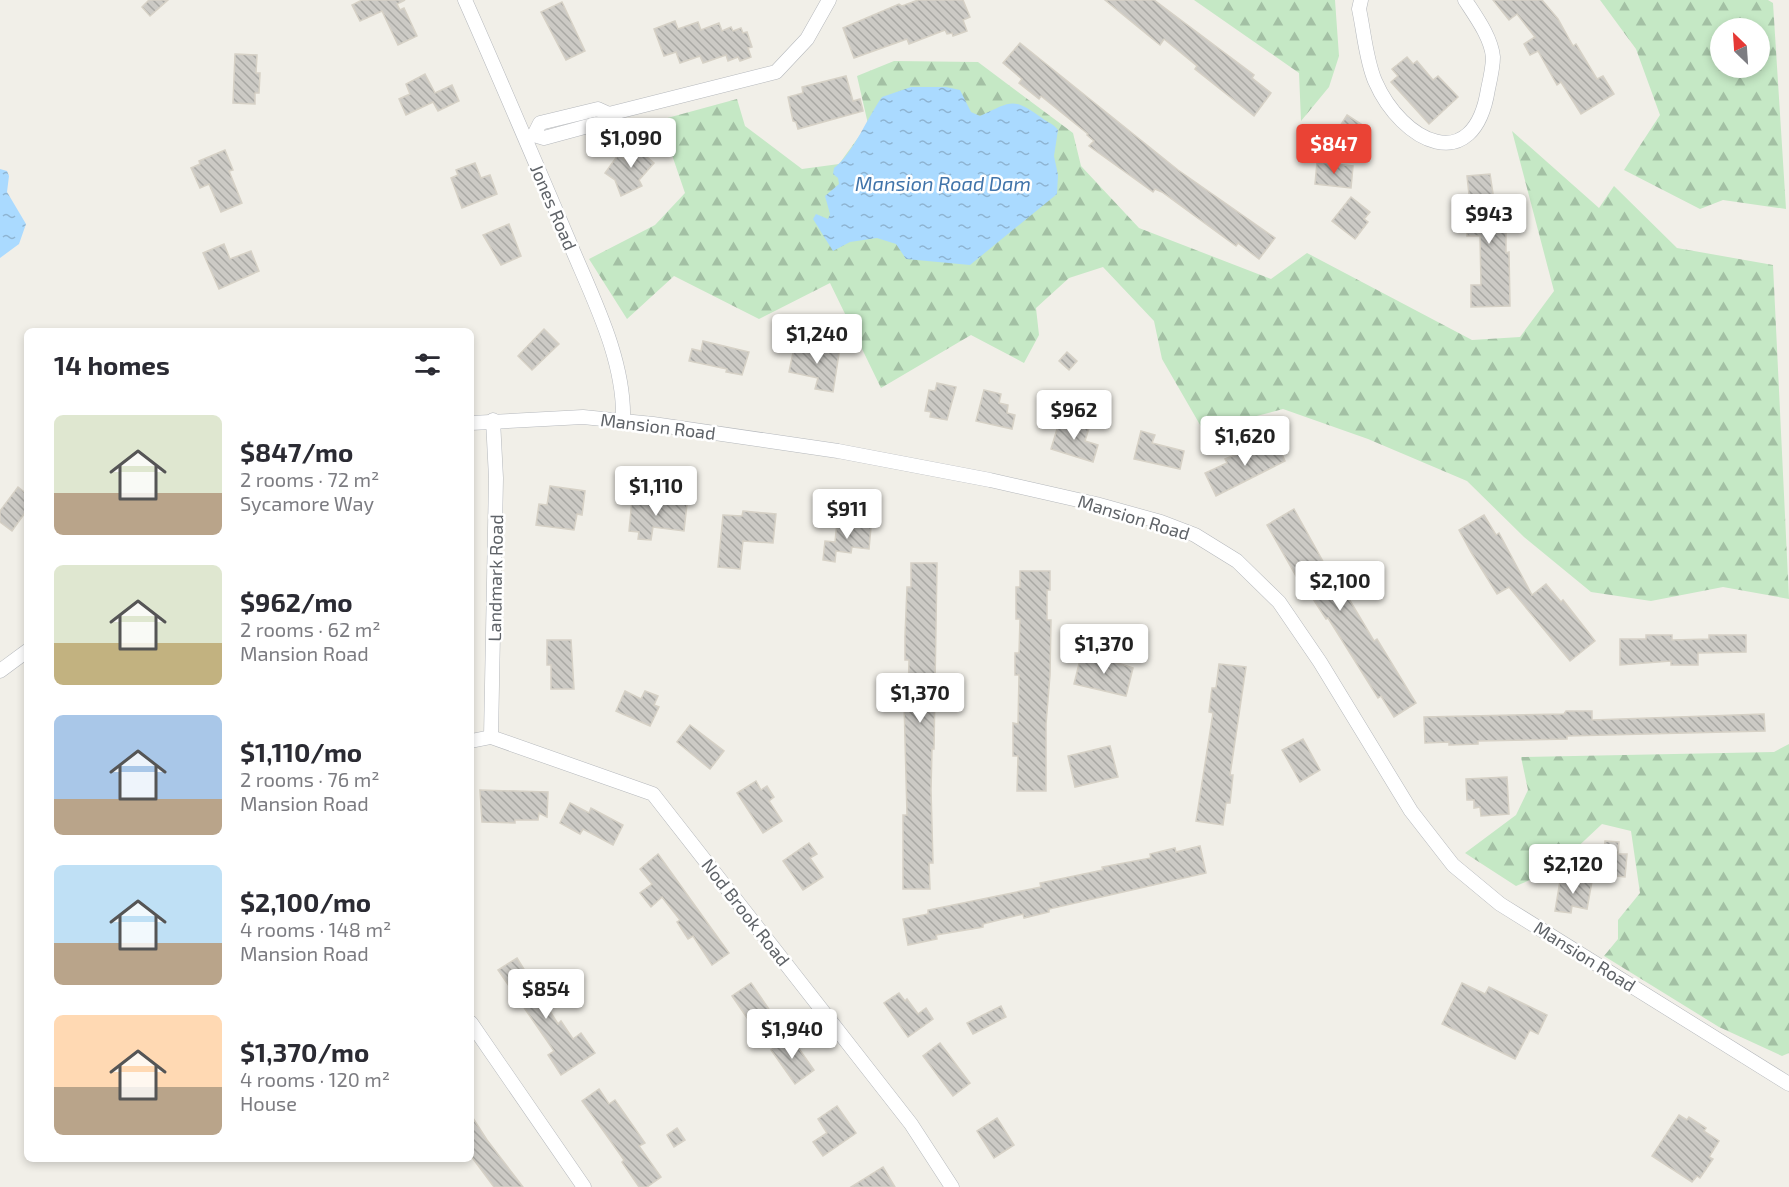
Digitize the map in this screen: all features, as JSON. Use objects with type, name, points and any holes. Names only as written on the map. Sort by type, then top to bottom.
[{"type":"street","name":"Jones Road","points":[[465,0],[530,136],[582,272],[622,387],[623,420]]},
{"type":"street","points":[[530,136],[540,123],[598,109],[609,114],[776,72],[807,39],[829,0]]},
{"type":"street","points":[[1361,0],[1359,9],[1374,80],[1399,122],[1420,137],[1436,143],[1454,140],[1472,133],[1485,109],[1493,58],[1488,40],[1465,0]]},
{"type":"street","name":"Mansion Road","points":[[474,423],[583,417],[623,420],[838,451],[990,480],[1152,519],[1195,536],[1220,549],[1254,575],[1279,602],[1320,662],[1411,811],[1453,866],[1491,897],[1532,924],[1789,1084]]},
{"type":"street","name":"Landmark Road","points":[[491,737],[496,478],[493,420]]},
{"type":"street","points":[[0,670],[24,653]]},
{"type":"street","points":[[474,740],[491,737]]},
{"type":"street","name":"Nod Brook Road","points":[[491,737],[653,794],[904,1114],[952,1187]]},
{"type":"street","points":[[474,1027],[584,1187]]},
{"type":"green space","points":[[1194,0],[1335,0],[1339,56],[1329,87],[1301,121],[1299,73]]},
{"type":"green space","points":[[1600,0],[1768,0],[1773,3],[1786,209],[1723,200],[1700,209],[1624,170],[1660,115],[1636,49]]},
{"type":"green space","points":[[894,61],[978,62],[1073,133],[1081,166],[1139,228],[1271,279],[1307,253],[1472,340],[1520,337],[1554,291],[1512,131],[1599,208],[1614,186],[1677,248],[1773,265],[1789,599],[1723,587],[1651,601],[1591,592],[1524,537],[1467,481],[1368,439],[1283,409],[1203,430],[1162,359],[1154,321],[1103,267],[1069,278],[1036,308],[1039,335],[1024,363],[971,335],[881,388],[830,283],[759,319],[674,276],[627,319],[589,259],[655,225],[685,193],[660,120],[737,99],[745,126],[802,169],[839,164],[868,124],[857,76]]},
{"type":"green space","points":[[1789,744],[1789,1053],[1782,1056],[1719,1027],[1604,956],[1618,939],[1618,920],[1640,893],[1631,831],[1602,824],[1553,870],[1516,886],[1465,853],[1516,815],[1528,790],[1521,757],[1774,752]]},
{"type":"water","name":"Mansion Road Dam","points":[[911,87],[946,87],[960,90],[971,112],[980,116],[999,107],[1018,104],[1058,130],[1054,156],[1058,175],[1057,194],[970,265],[906,259],[896,244],[877,238],[850,242],[833,251],[813,219],[816,214],[828,219],[830,214],[825,196],[839,184],[838,178],[833,174],[834,168],[848,154],[882,97]]},
{"type":"water","points":[[0,169],[7,171],[9,176],[7,192],[26,224],[19,244],[0,258]]},
{"type":"building","points":[[149,0],[168,0],[150,16],[142,7]]},
{"type":"building","points":[[362,0],[405,0],[397,4],[400,10],[404,8],[417,36],[398,45],[382,11],[360,21],[352,5]]},
{"type":"building","points":[[918,0],[963,0],[970,17],[963,20],[967,31],[953,36],[952,33],[947,34],[945,30],[909,44],[907,39],[854,58],[843,28],[899,4],[902,6]]},
{"type":"building","points":[[1105,0],[1154,0],[1254,75],[1252,78],[1271,93],[1254,116],[1195,69],[1197,66],[1164,39],[1160,45]]},
{"type":"building","points":[[1493,0],[1542,0],[1558,19],[1573,46],[1576,44],[1597,79],[1603,76],[1614,94],[1581,114],[1561,82],[1557,85],[1538,51],[1530,55],[1524,44],[1535,37],[1517,14],[1509,20]]},
{"type":"building","points":[[562,2],[585,51],[566,60],[541,12]]},
{"type":"building","points":[[675,21],[678,29],[698,22],[701,30],[719,23],[722,31],[731,27],[733,31],[741,28],[743,33],[747,32],[752,47],[748,48],[751,57],[740,61],[738,57],[728,61],[726,55],[703,63],[700,56],[680,63],[676,52],[664,56],[654,29]]},
{"type":"building","points":[[1020,43],[1178,170],[1275,238],[1259,259],[1238,243],[1236,246],[1162,192],[1155,189],[1153,192],[1089,146],[1094,141],[1088,134],[1041,96],[1039,99],[1019,83],[1022,79],[1003,63]]},
{"type":"building","points":[[235,54],[257,55],[256,73],[260,73],[259,93],[255,93],[255,104],[233,103]]},
{"type":"building","points":[[1407,57],[1413,64],[1417,61],[1433,80],[1438,76],[1458,97],[1429,124],[1391,82],[1398,76],[1392,69]]},
{"type":"building","points":[[425,74],[435,93],[452,85],[459,101],[438,111],[433,102],[406,115],[399,99],[410,94],[406,84]]},
{"type":"building","points":[[846,76],[853,101],[860,99],[863,111],[798,129],[796,122],[793,121],[788,97],[803,93],[802,87]]},
{"type":"building","points":[[1347,115],[1364,126],[1360,131],[1368,136],[1359,150],[1335,134]]},
{"type":"building","points":[[643,142],[652,150],[647,157],[654,163],[639,180],[642,186],[621,196],[615,180],[605,173],[618,155],[625,160]]},
{"type":"building","points":[[225,150],[233,170],[229,171],[242,203],[221,212],[209,184],[200,188],[191,168],[200,164],[199,161]]},
{"type":"building","points":[[1317,162],[1353,166],[1351,188],[1315,184]]},
{"type":"building","points":[[475,163],[481,178],[490,175],[497,194],[462,208],[451,178],[458,175],[456,170]]},
{"type":"building","points":[[1490,174],[1496,213],[1506,214],[1510,306],[1471,307],[1471,285],[1481,285],[1480,236],[1467,236],[1468,213],[1471,213],[1467,176]]},
{"type":"building","points":[[1351,197],[1370,212],[1364,219],[1368,222],[1355,239],[1332,221]]},
{"type":"building","points":[[509,224],[521,256],[501,265],[483,235]]},
{"type":"building","points":[[224,244],[230,259],[251,251],[259,271],[219,289],[203,253]]},
{"type":"building","points":[[544,329],[559,344],[532,370],[518,356]]},
{"type":"building","points":[[703,341],[749,352],[742,375],[726,372],[727,369],[689,361],[692,349],[701,351]]},
{"type":"building","points":[[816,342],[840,347],[833,392],[815,389],[818,378],[789,372],[794,348],[814,351]]},
{"type":"building","points":[[1067,352],[1077,361],[1069,370],[1059,361]]},
{"type":"building","points":[[937,383],[956,387],[947,420],[930,417],[931,412],[925,411],[929,390],[935,391]]},
{"type":"building","points":[[984,390],[1001,394],[999,403],[1008,405],[1007,413],[1015,415],[1012,429],[976,421]]},
{"type":"building","points":[[1060,419],[1089,428],[1085,441],[1098,445],[1093,462],[1051,449]]},
{"type":"building","points":[[1141,431],[1155,435],[1152,443],[1184,451],[1180,469],[1134,459]]},
{"type":"building","points":[[1275,439],[1285,461],[1216,496],[1205,473],[1227,463],[1225,459]]},
{"type":"building","points":[[550,486],[585,491],[582,515],[577,514],[574,530],[536,525],[539,504],[547,505]]},
{"type":"building","points":[[18,487],[24,492],[24,514],[12,531],[0,522],[0,511]]},
{"type":"building","points":[[632,500],[687,504],[684,531],[653,527],[651,540],[638,539],[639,532],[629,531]]},
{"type":"building","points":[[1294,509],[1330,574],[1333,572],[1374,641],[1377,639],[1416,703],[1394,717],[1381,696],[1378,698],[1328,618],[1326,619],[1306,588],[1304,590],[1267,525]]},
{"type":"building","points":[[743,511],[776,514],[773,543],[743,541],[740,569],[718,567],[723,515],[742,516]]},
{"type":"building","points":[[1484,515],[1496,535],[1499,533],[1532,595],[1546,584],[1561,602],[1563,600],[1595,641],[1570,661],[1509,587],[1497,594],[1471,552],[1459,530]]},
{"type":"building","points":[[837,522],[871,527],[869,549],[852,547],[851,553],[836,551],[835,562],[823,560],[825,541],[835,542]]},
{"type":"building","points":[[911,563],[937,563],[934,749],[932,749],[931,790],[933,863],[929,863],[930,889],[903,889],[903,815],[907,815],[904,701],[908,701],[909,660],[905,660],[905,636],[907,587],[911,587]]},
{"type":"building","points":[[1020,571],[1050,571],[1050,590],[1047,590],[1047,620],[1051,620],[1046,724],[1046,791],[1017,791],[1018,756],[1013,756],[1013,723],[1018,724],[1019,675],[1015,675],[1015,653],[1019,653],[1020,619],[1016,619],[1016,587],[1020,587]]},
{"type":"building","points":[[1646,635],[1672,635],[1672,640],[1709,639],[1709,635],[1746,635],[1746,652],[1698,653],[1698,665],[1671,665],[1671,661],[1620,665],[1620,639],[1646,639]]},
{"type":"building","points":[[547,640],[571,640],[574,689],[551,689],[551,665],[547,665]]},
{"type":"building","points":[[1081,656],[1096,659],[1097,656],[1133,668],[1126,696],[1074,684]]},
{"type":"building","points":[[1219,664],[1246,667],[1230,775],[1233,775],[1230,803],[1226,803],[1223,825],[1196,821],[1213,713],[1209,712],[1212,688],[1216,688]]},
{"type":"building","points":[[625,691],[641,699],[645,691],[658,696],[654,705],[659,707],[650,726],[616,711]]},
{"type":"building","points":[[1566,711],[1592,711],[1592,720],[1764,714],[1765,731],[1567,736],[1567,739],[1478,741],[1478,744],[1425,743],[1424,717],[1564,714]]},
{"type":"building","points":[[690,725],[724,751],[710,769],[677,742]]},
{"type":"building","points":[[1303,739],[1320,770],[1300,782],[1282,750]]},
{"type":"building","points":[[1110,746],[1118,777],[1075,787],[1068,756]]},
{"type":"building","points":[[1507,777],[1509,814],[1481,816],[1480,807],[1474,808],[1474,800],[1467,800],[1466,779]]},
{"type":"building","points":[[756,781],[761,790],[767,786],[774,797],[769,801],[782,821],[763,833],[737,793]]},
{"type":"building","points":[[480,790],[548,792],[547,817],[539,813],[538,820],[515,820],[515,823],[482,822]]},
{"type":"building","points":[[570,803],[589,813],[591,808],[623,825],[613,845],[583,829],[580,834],[560,823]]},
{"type":"building","points":[[1605,841],[1619,842],[1618,854],[1627,854],[1625,877],[1597,874],[1599,851],[1604,852]]},
{"type":"building","points":[[809,843],[817,854],[810,858],[823,877],[803,890],[783,861]]},
{"type":"building","points":[[1200,846],[1206,873],[1049,909],[1049,912],[1024,918],[1023,914],[983,924],[983,927],[936,935],[937,939],[908,945],[903,919],[928,914],[928,910],[1041,887],[1040,883],[1103,870],[1102,867],[1151,858],[1150,854],[1175,848],[1176,852]]},
{"type":"building","points":[[658,854],[729,953],[712,965],[693,936],[688,939],[677,922],[680,920],[662,897],[651,907],[640,893],[652,884],[640,869]]},
{"type":"building","points":[[1575,878],[1592,881],[1587,909],[1572,906],[1571,913],[1555,911],[1560,881],[1574,884]]},
{"type":"building","points":[[517,958],[558,1024],[561,1021],[573,1039],[581,1033],[595,1053],[561,1075],[548,1055],[554,1051],[498,970]]},
{"type":"building","points":[[751,983],[773,1015],[754,1028],[732,996]]},
{"type":"building","points":[[1462,983],[1485,994],[1489,987],[1547,1015],[1538,1034],[1530,1030],[1515,1059],[1442,1024]]},
{"type":"building","points":[[899,993],[905,1001],[907,999],[918,1014],[926,1008],[933,1019],[908,1037],[884,1003]]},
{"type":"building","points":[[1001,1006],[1006,1017],[973,1034],[967,1023]]},
{"type":"building","points":[[790,1036],[814,1070],[795,1084],[771,1050]]},
{"type":"building","points":[[940,1043],[970,1083],[953,1096],[923,1056]]},
{"type":"building","points":[[599,1089],[609,1104],[615,1100],[645,1143],[639,1146],[661,1177],[647,1187],[639,1187],[622,1162],[624,1160],[582,1101]]},
{"type":"building","points":[[837,1106],[856,1133],[823,1156],[813,1142],[827,1133],[818,1119]]},
{"type":"building","points":[[1679,1115],[1687,1120],[1689,1117],[1706,1128],[1704,1131],[1719,1141],[1709,1157],[1713,1159],[1700,1178],[1697,1176],[1692,1182],[1652,1156]]},
{"type":"building","points":[[997,1118],[1014,1145],[994,1158],[977,1131]]},
{"type":"building","points":[[474,1120],[523,1187],[494,1187],[474,1160]]},
{"type":"building","points":[[677,1128],[685,1140],[674,1147],[667,1135]]},
{"type":"building","points":[[883,1167],[895,1187],[851,1187]]}]
